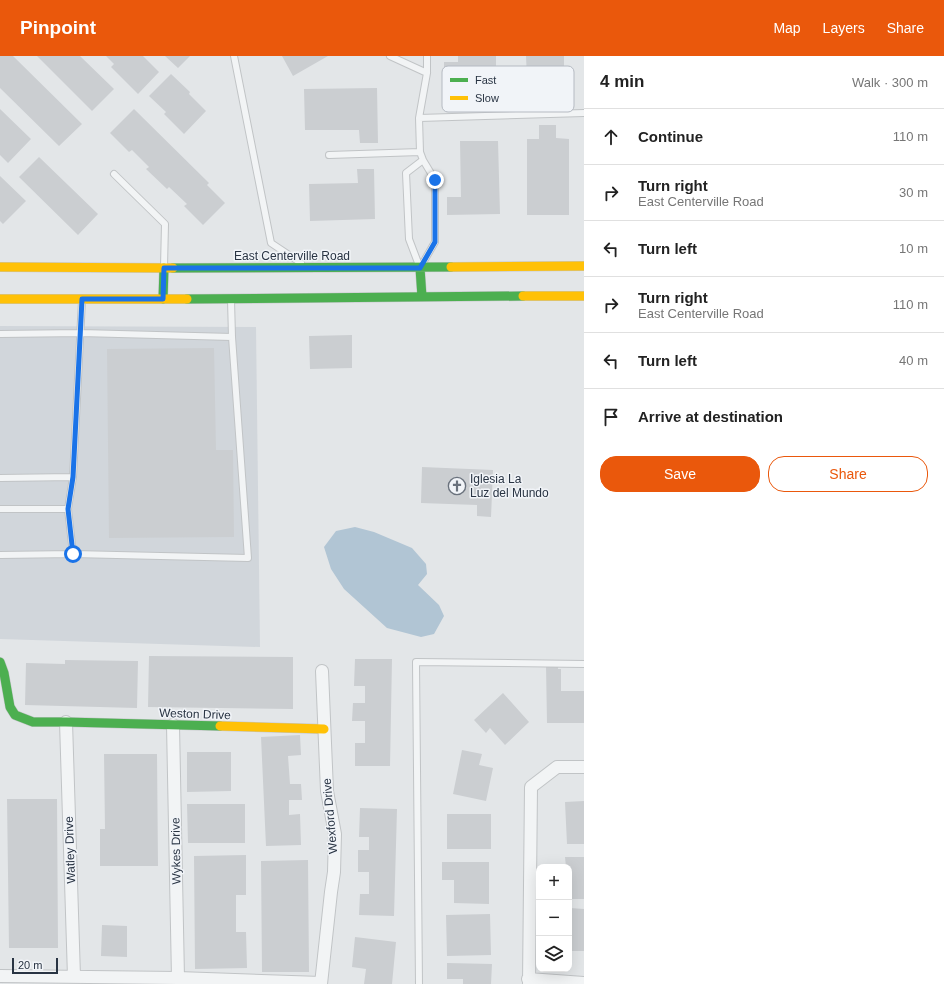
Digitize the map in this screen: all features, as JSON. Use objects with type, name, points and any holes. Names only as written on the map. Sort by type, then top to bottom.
[{"type":"main road","name":"East Centerville Road","points":[[0,267],[420,268],[584,266]]},
{"type":"main road","points":[[163,299],[164,268]]},
{"type":"main road","points":[[420,268],[422,297]]},
{"type":"main road","points":[[0,299],[584,296]]},
{"type":"main road","name":"Weston Drive","points":[[0,662],[4,673],[10,707],[15,715],[32,722],[324,729]]},
{"type":"street","name":"Wexford Drive","points":[[321,984],[334,872],[335,834],[327,791],[322,672]]},
{"type":"street","name":"Watley Drive","points":[[66,722],[74,977]]},
{"type":"street","name":"Wykes Drive","points":[[173,725],[178,978]]},
{"type":"street","points":[[584,767],[557,768],[531,787],[528,982],[584,983]]},
{"type":"street","points":[[0,976],[178,978],[321,984]]},
{"type":"lane","points":[[234,56],[271,243],[309,268]]},
{"type":"lane","points":[[390,56],[427,73]]},
{"type":"lane","points":[[420,268],[435,242],[435,180],[420,152],[419,118],[427,73],[427,56]]},
{"type":"lane","points":[[419,118],[584,113]]},
{"type":"lane","points":[[329,155],[420,152]]},
{"type":"lane","points":[[420,268],[409,240],[406,173],[423,160]]},
{"type":"lane","points":[[114,174],[165,224],[164,268]]},
{"type":"lane","points":[[0,555],[73,554],[248,558],[230,298]]},
{"type":"lane","points":[[73,554],[68,509],[73,477],[82,299]]},
{"type":"lane","points":[[0,334],[81,333],[232,337]]},
{"type":"lane","points":[[0,478],[73,477]]},
{"type":"lane","points":[[0,509],[68,509]]},
{"type":"lane","points":[[419,984],[416,662],[584,664]]},
{"type":"shaded area","points":[[0,326],[256,327],[260,647],[0,639]]},
{"type":"water","points":[[355,527],[374,532],[412,548],[426,564],[427,574],[418,585],[439,605],[444,616],[434,634],[421,637],[387,628],[344,589],[331,569],[324,547],[336,531]]},
{"type":"building","points":[[0,56],[13,56],[82,124],[59,146],[0,88]]},
{"type":"building","points":[[37,56],[80,56],[114,89],[92,111]]},
{"type":"building","points":[[106,56],[143,56],[159,72],[138,94],[111,67],[114,64]]},
{"type":"building","points":[[165,56],[190,56],[178,68]]},
{"type":"building","points":[[282,56],[328,56],[293,76]]},
{"type":"building","points":[[458,56],[496,56],[496,66],[444,66],[444,62],[458,62]]},
{"type":"building","points":[[526,56],[564,56],[564,66],[526,66]]},
{"type":"building","points":[[171,74],[190,92],[189,94],[206,111],[184,134],[164,114],[166,112],[149,96]]},
{"type":"building","points":[[377,88],[378,143],[360,143],[359,130],[305,130],[304,89]]},
{"type":"building","points":[[0,109],[31,139],[8,163],[0,155]]},
{"type":"building","points":[[134,109],[209,183],[207,185],[225,203],[203,225],[184,206],[187,204],[169,187],[167,189],[146,169],[149,167],[132,150],[129,152],[110,133]]},
{"type":"building","points":[[539,125],[556,125],[556,138],[569,139],[569,215],[527,215],[527,139],[539,139]]},
{"type":"building","points":[[460,141],[498,141],[500,214],[447,215],[447,197],[461,197]]},
{"type":"building","points":[[39,157],[98,214],[78,235],[19,177]]},
{"type":"building","points":[[357,169],[374,169],[375,219],[310,221],[309,184],[358,183]]},
{"type":"building","points":[[0,176],[26,201],[3,224],[0,221]]},
{"type":"building","points":[[352,335],[352,368],[310,369],[309,336]]},
{"type":"building","points":[[214,348],[216,450],[233,450],[234,537],[109,538],[107,349]]},
{"type":"building","name":"Iglesia La Luz del Mundo","points":[[422,467],[493,470],[491,517],[477,516],[477,505],[421,503]]},
{"type":"building","points":[[149,656],[293,657],[293,709],[148,707]]},
{"type":"building","points":[[355,659],[392,659],[390,766],[355,766],[355,743],[365,743],[365,721],[352,721],[353,703],[365,703],[365,686],[354,686]]},
{"type":"building","points":[[65,660],[138,661],[137,708],[25,705],[26,663],[65,664]]},
{"type":"building","points":[[546,665],[558,665],[558,669],[561,669],[561,691],[584,691],[584,723],[547,723]]},
{"type":"building","points":[[503,693],[529,722],[505,745],[490,728],[486,733],[474,720]]},
{"type":"building","points":[[300,735],[301,755],[288,756],[290,784],[301,784],[302,800],[289,800],[289,815],[300,814],[301,845],[266,846],[261,737]]},
{"type":"building","points":[[462,750],[482,754],[479,765],[493,768],[486,801],[453,794]]},
{"type":"building","points":[[187,752],[231,752],[231,791],[187,792]]},
{"type":"building","points":[[104,754],[157,754],[158,866],[100,866],[100,829],[105,829]]},
{"type":"building","points":[[7,799],[57,799],[58,948],[9,948]]},
{"type":"building","points":[[584,801],[584,844],[567,844],[565,802]]},
{"type":"building","points":[[187,804],[245,804],[245,843],[188,843]]},
{"type":"building","points":[[360,808],[397,809],[394,916],[359,915],[360,894],[369,894],[369,872],[358,872],[358,850],[369,850],[369,837],[359,837]]},
{"type":"building","points":[[447,814],[491,814],[491,849],[447,849]]},
{"type":"building","points":[[246,855],[246,895],[236,895],[236,932],[246,932],[247,968],[195,969],[194,856]]},
{"type":"building","points":[[565,857],[584,857],[584,899],[572,899],[572,864],[566,864]]},
{"type":"building","points":[[308,860],[309,972],[262,972],[261,861]]},
{"type":"building","points":[[442,862],[489,862],[489,904],[454,903],[454,880],[442,880]]},
{"type":"building","points":[[572,908],[584,909],[584,951],[572,951]]},
{"type":"building","points":[[490,914],[491,955],[447,956],[446,915]]},
{"type":"building","points":[[102,925],[127,926],[127,957],[101,956]]},
{"type":"building","points":[[355,937],[396,942],[392,984],[364,984],[366,969],[352,967]]},
{"type":"building","points":[[447,963],[492,964],[491,984],[463,984],[463,979],[447,979]]},
{"type":"traffic: fast","points":[[173,268],[451,267]]},
{"type":"traffic: fast","points":[[163,299],[164,268]]},
{"type":"traffic: fast","points":[[420,268],[422,297]]},
{"type":"traffic: fast","points":[[187,299],[523,296]]},
{"type":"traffic: fast","points":[[0,662],[4,673],[10,707],[15,715],[33,722],[220,726]]},
{"type":"traffic: slow","points":[[451,267],[584,266]]},
{"type":"traffic: slow","points":[[0,267],[173,268]]},
{"type":"traffic: slow","points":[[523,296],[584,296]]},
{"type":"traffic: slow","points":[[0,299],[187,299]]},
{"type":"traffic: slow","points":[[220,726],[324,729]]},
{"type":"place","name":"Iglesia La Luz del Mundo","points":[[457,486]]},
{"type":"route","points":[[73,554],[68,509],[73,477],[82,299],[163,299],[164,268],[420,268],[435,242],[435,180]]}]
